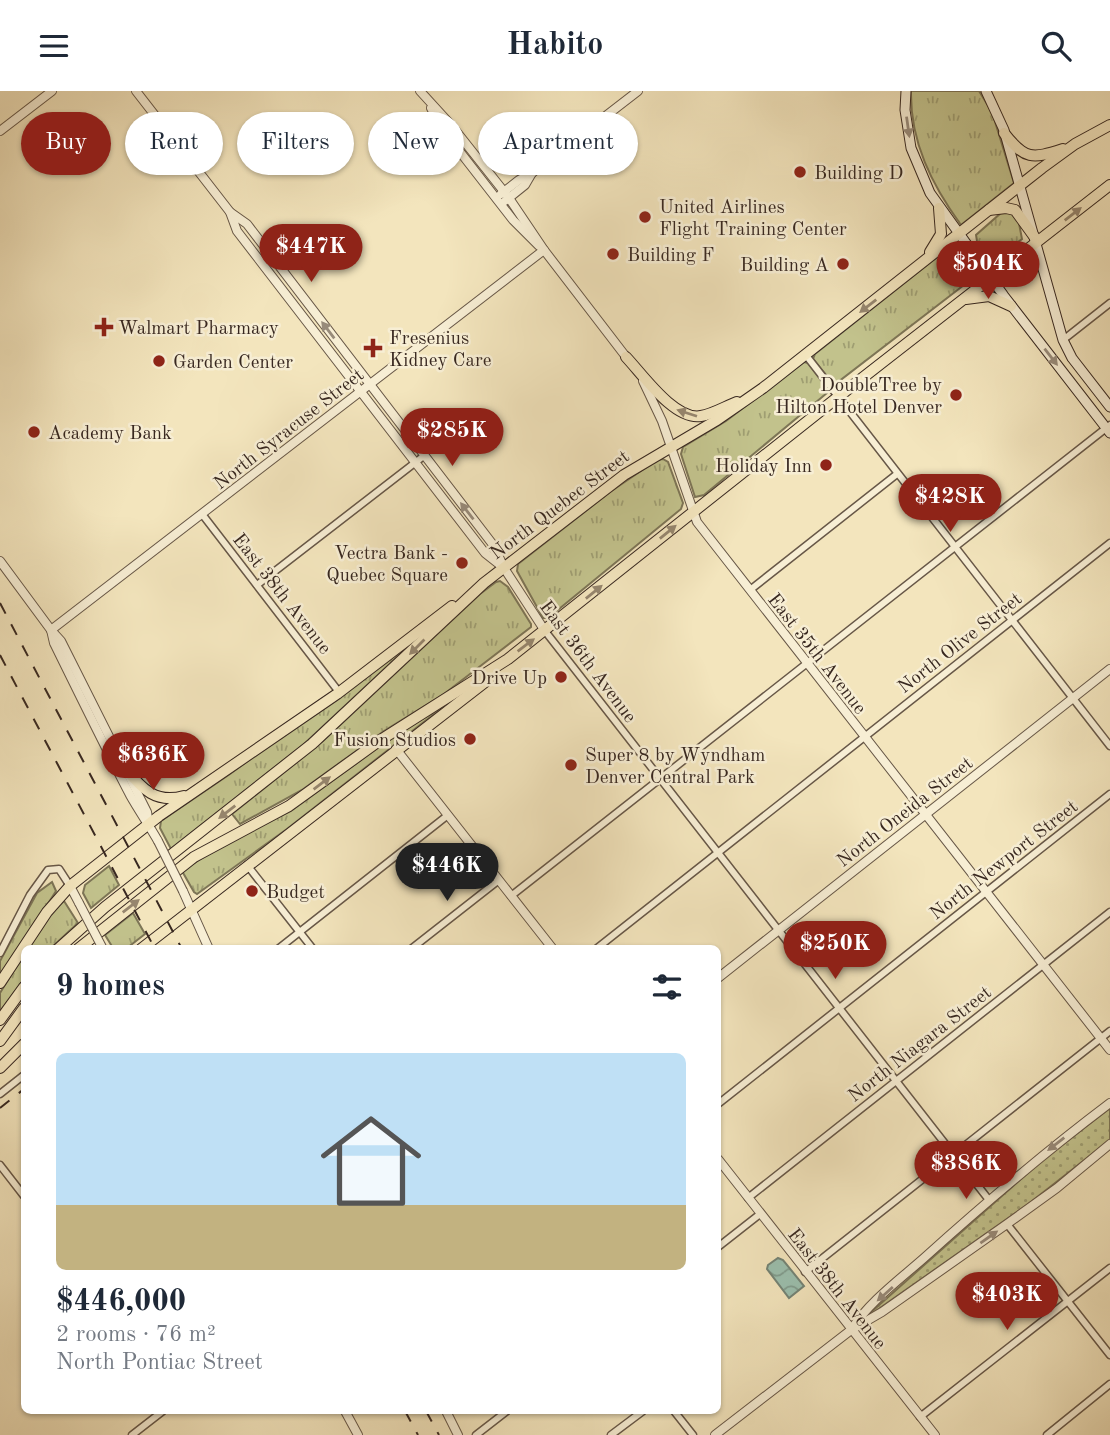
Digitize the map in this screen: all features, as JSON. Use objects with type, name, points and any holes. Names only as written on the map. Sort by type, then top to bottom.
[{"type":"main road","points":[[906,91],[905,110],[911,148],[922,179],[939,208],[1011,306],[1109,428]]},
{"type":"main road","points":[[986,91],[1004,132],[1063,340],[1072,358],[1110,407]]},
{"type":"main road","name":"North Quebec Street","points":[[62,945],[105,907],[341,720],[484,583],[613,483],[750,397],[1070,147],[1110,125]]},
{"type":"main road","points":[[1004,132],[1018,150],[1033,157],[1070,147]]},
{"type":"main road","points":[[83,945],[194,857],[289,806],[387,735],[508,659],[1110,185]]},
{"type":"main road","points":[[921,263],[941,234],[939,208]]},
{"type":"main road","points":[[988,210],[1015,210],[1036,241]]},
{"type":"main road","points":[[962,300],[989,296],[1011,306]]},
{"type":"main road","points":[[626,357],[674,408],[685,414],[701,416],[750,397]]},
{"type":"main road","points":[[25,945],[47,912],[70,886],[149,824],[339,692],[484,583]]},
{"type":"main road","points":[[146,945],[489,679],[508,659]]},
{"type":"main road","points":[[126,769],[152,796],[170,799],[192,794]]},
{"type":"main road","points":[[0,983],[21,951]]},
{"type":"main road","points":[[0,1020],[21,991]]},
{"type":"main road","points":[[0,1041],[21,1012]]},
{"type":"main road","points":[[0,1068],[21,1047]]},
{"type":"street","points":[[0,131],[52,91]]},
{"type":"street","name":"East 36th Avenue","points":[[136,91],[230,212],[237,231],[485,553],[504,568]]},
{"type":"street","name":"East 35th Avenue","points":[[420,91],[443,130],[498,201],[522,230],[544,250]]},
{"type":"street","points":[[498,201],[525,185],[532,173],[638,91]]},
{"type":"street","name":"East 35th Avenue","points":[[428,102],[452,125],[506,195],[544,250],[626,357],[650,394],[672,446],[693,512],[704,530],[1110,1050]]},
{"type":"street","name":"East 36th Avenue","points":[[230,212],[247,223],[494,546],[504,568],[545,631],[989,1200]]},
{"type":"street","name":"North Syracuse Street","points":[[51,630],[544,250]]},
{"type":"street","points":[[1063,340],[1110,303]]},
{"type":"street","points":[[805,354],[1110,746]]},
{"type":"street","points":[[511,896],[1109,428]]},
{"type":"street","points":[[257,585],[425,456]]},
{"type":"street","points":[[750,590],[897,474]]},
{"type":"street","name":"East 38th Avenue","points":[[202,514],[339,692]]},
{"type":"street","name":"North Olive Street","points":[[601,945],[1110,543]]},
{"type":"street","points":[[0,561],[61,641],[74,663],[147,812],[149,824]]},
{"type":"street","points":[[51,630],[54,643],[108,753],[158,841],[207,945]]},
{"type":"street","name":"North Oneida Street","points":[[721,976],[1110,669]]},
{"type":"street","points":[[396,749],[549,945]]},
{"type":"street","name":"North Newport Street","points":[[721,1102],[1110,794]]},
{"type":"street","points":[[283,945],[448,815]]},
{"type":"street","points":[[247,865],[310,945]]},
{"type":"street","points":[[0,953],[30,895],[48,870],[59,869],[101,945]]},
{"type":"street","points":[[416,945],[499,880]]},
{"type":"street","name":"North Niagara Street","points":[[748,1198],[1110,912]]},
{"type":"street","points":[[808,1270],[1110,1031]]},
{"type":"street","points":[[0,1094],[21,1077]]},
{"type":"street","points":[[851,1330],[869,1308],[989,1200],[1110,1103]]},
{"type":"street","points":[[715,1435],[851,1330],[872,1319],[1057,1188],[1110,1144]]},
{"type":"street","name":"East 38th Avenue","points":[[721,1163],[808,1270],[851,1330],[934,1435]]},
{"type":"street","points":[[0,1165],[21,1192]]},
{"type":"street","points":[[721,1245],[760,1214]]},
{"type":"street","points":[[1007,1224],[1110,1355]]},
{"type":"street","points":[[920,1417],[1110,1268]]},
{"type":"street","points":[[1047,1435],[1110,1384]]},
{"type":"street","points":[[132,1435],[159,1414]]},
{"type":"street","points":[[347,1414],[358,1435]]},
{"type":"street","points":[[448,1414],[458,1435]]},
{"type":"street","points":[[475,1435],[503,1414]]},
{"type":"street","points":[[611,1435],[639,1414]]},
{"type":"street","points":[[676,1414],[693,1435]]},
{"type":"green space","points":[[911,91],[979,91],[992,112],[1014,183],[961,225],[925,162],[914,128]]},
{"type":"green space","points":[[1007,211],[1018,218],[1022,239],[993,261],[977,241],[976,235]]},
{"type":"green space","points":[[956,242],[978,270],[977,275],[834,385],[813,359],[815,354]]},
{"type":"green space","points":[[804,362],[808,363],[828,389],[827,393],[704,495],[695,497],[681,454],[683,447],[726,421]]},
{"type":"green space","points":[[657,460],[668,462],[683,503],[681,509],[548,618],[543,618],[517,571],[518,564],[610,492]]},
{"type":"green space","points":[[500,581],[508,587],[531,627],[444,694],[384,731],[302,790],[240,824],[232,814],[323,741],[480,594]]},
{"type":"green space","points":[[425,631],[303,745],[171,849],[160,828],[161,821],[230,774]]},
{"type":"green space","points":[[443,707],[287,829],[197,894],[194,892],[182,871],[224,844],[291,811],[395,735]]},
{"type":"green space","points":[[109,866],[119,885],[91,908],[83,893],[85,885]]},
{"type":"green space","points":[[52,882],[56,891],[0,979],[0,961],[37,893]]},
{"type":"green space","points":[[64,901],[78,923],[54,945],[31,945],[55,908]]},
{"type":"green space","points":[[133,913],[145,934],[131,945],[111,945],[105,935]]},
{"type":"green space","points":[[21,959],[21,983],[0,1012],[0,993]]},
{"type":"green space","points":[[1110,1108],[1110,1140],[1027,1205],[860,1322],[1040,1162]]},
{"type":"water","points":[[778,1258],[783,1260],[804,1286],[789,1298],[767,1269],[768,1265]]},
{"type":"railway","points":[[0,603],[180,945]]},
{"type":"railway","points":[[0,655],[153,945]]},
{"type":"railway","points":[[0,1108],[21,1091]]},
{"type":"railway","points":[[407,1414],[418,1435]]},
{"type":"railway","points":[[428,1414],[439,1435]]},
{"type":"place","name":"Building D","points":[[800,172]]},
{"type":"place","name":"United Airlines Flight Training Center","points":[[645,217]]},
{"type":"place","name":"Building F","points":[[613,254]]},
{"type":"place","name":"Building A","points":[[843,264]]},
{"type":"place","name":"Walmart Pharmacy","points":[[104,327]]},
{"type":"place","name":"Fresenius Kidney Care","points":[[373,348]]},
{"type":"place","name":"Garden Center","points":[[159,361]]},
{"type":"place","name":"DoubleTree by Hilton Hotel Denver","points":[[956,395]]},
{"type":"place","name":"Academy Bank","points":[[34,432]]},
{"type":"place","name":"Holiday Inn","points":[[826,465]]},
{"type":"place","name":"Vectra Bank - Quebec Square","points":[[462,563]]},
{"type":"place","name":"Drive Up","points":[[561,677]]},
{"type":"place","name":"Fusion Studios","points":[[470,739]]},
{"type":"place","name":"Super 8 by Wyndham Denver Central Park","points":[[571,765]]},
{"type":"place","name":"Budget","points":[[252,891]]}]
